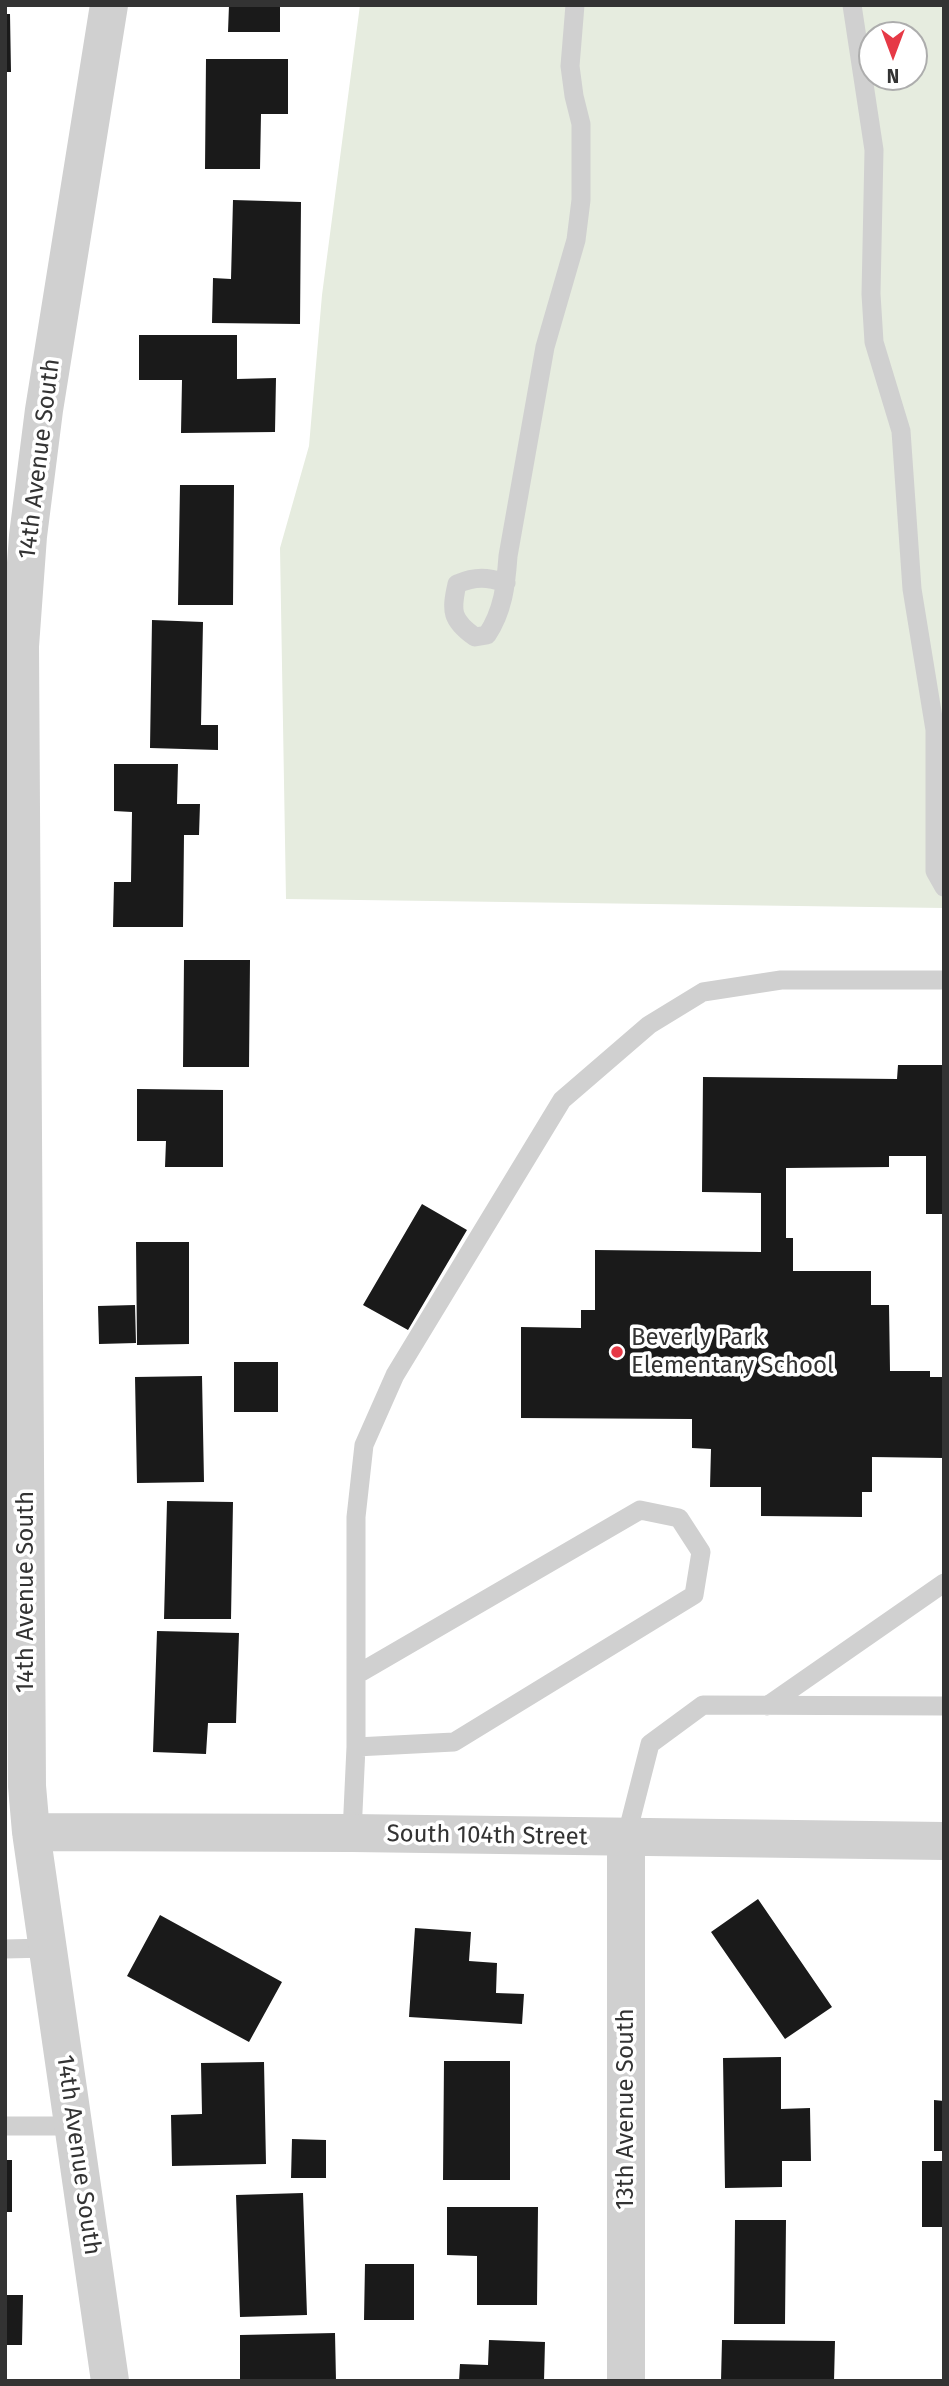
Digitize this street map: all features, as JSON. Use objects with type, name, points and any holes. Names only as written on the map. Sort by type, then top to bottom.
[{"type":"street","name":"14th Avenue South","points":[[109,5],[44,410],[28,536],[20,646],[27,1772],[31,1832],[110,2381]]},
{"type":"street","name":"South 104th Street","points":[[31,1832],[352,1833],[944,1841]]},
{"type":"street","name":"13th Avenue South","points":[[626,1838],[626,2381]]},
{"type":"lane","points":[[506,583],[508,556],[545,347],[576,240],[581,124],[570,66],[575,5]]},
{"type":"lane","points":[[852,5],[874,150],[871,294],[874,342],[901,431],[912,589],[935,730],[936,871],[944,887]]},
{"type":"lane","points":[[352,1833],[356,1747],[356,1517],[364,1445],[395,1375],[562,1100],[649,1026],[703,992],[781,980],[944,980]]},
{"type":"lane","points":[[356,1675],[640,1510],[679,1518],[701,1552],[694,1595],[454,1742],[356,1747]]},
{"type":"lane","points":[[766,1706],[944,1583]]},
{"type":"lane","points":[[626,1838],[650,1744],[703,1705],[944,1706]]},
{"type":"lane","points":[[5,1949],[48,1948]]},
{"type":"lane","points":[[5,2126],[74,2126]]},
{"type":"shaded area","points":[[360,5],[944,5],[944,908],[286,899],[280,548],[309,446],[322,295]]},
{"type":"building","points":[[229,5],[280,5],[280,32],[228,32]]},
{"type":"building","points":[[5,14],[10,14],[11,72],[5,72]]},
{"type":"building","points":[[206,59],[288,59],[288,114],[261,114],[260,169],[205,169]]},
{"type":"building","points":[[233,200],[301,202],[300,324],[212,323],[213,278],[231,279]]},
{"type":"building","points":[[139,335],[237,335],[237,379],[276,378],[275,432],[181,433],[182,380],[139,380]]},
{"type":"building","points":[[180,485],[234,485],[233,605],[178,605]]},
{"type":"building","points":[[152,620],[203,622],[201,725],[218,725],[218,750],[150,748]]},
{"type":"building","points":[[114,764],[178,764],[177,804],[200,804],[199,835],[184,835],[183,927],[113,927],[114,882],[131,882],[132,812],[114,811]]},
{"type":"building","points":[[184,960],[250,960],[249,1067],[183,1067]]},
{"type":"building","points":[[898,1065],[944,1065],[944,1214],[926,1214],[926,1156],[889,1156],[889,1167],[786,1168],[786,1238],[793,1238],[793,1271],[871,1271],[871,1305],[889,1305],[890,1371],[930,1371],[930,1377],[944,1377],[944,1458],[872,1457],[872,1492],[862,1492],[862,1517],[761,1516],[761,1487],[710,1487],[711,1449],[692,1448],[692,1419],[521,1418],[521,1327],[581,1328],[581,1310],[595,1310],[595,1250],[761,1252],[761,1193],[702,1192],[703,1077],[897,1079]]},
{"type":"building","points":[[137,1089],[223,1090],[223,1167],[165,1167],[166,1141],[137,1141]]},
{"type":"building","points":[[422,1204],[467,1230],[408,1330],[363,1305]]},
{"type":"building","points":[[136,1242],[189,1242],[189,1344],[137,1345]]},
{"type":"building","points":[[135,1305],[136,1343],[99,1344],[98,1306]]},
{"type":"building","points":[[234,1362],[278,1362],[278,1412],[234,1412]]},
{"type":"building","points":[[202,1376],[204,1482],[137,1483],[135,1377]]},
{"type":"building","points":[[167,1501],[233,1502],[231,1619],[164,1619]]},
{"type":"building","points":[[157,1631],[239,1633],[236,1723],[208,1723],[206,1754],[153,1752]]},
{"type":"building","points":[[758,1899],[832,2007],[785,2039],[711,1932]]},
{"type":"building","points":[[160,1915],[282,1982],[249,2042],[127,1976]]},
{"type":"building","points":[[415,1928],[471,1932],[469,1961],[497,1963],[496,1993],[524,1994],[522,2024],[409,2017]]},
{"type":"building","points":[[781,2057],[781,2109],[810,2108],[811,2161],[782,2161],[782,2187],[725,2188],[723,2058]]},
{"type":"building","points":[[444,2061],[510,2061],[510,2180],[443,2180]]},
{"type":"building","points":[[264,2062],[266,2164],[172,2166],[171,2115],[202,2114],[201,2063]]},
{"type":"building","points":[[934,2100],[944,2101],[944,2151],[934,2151]]},
{"type":"building","points":[[292,2139],[326,2140],[326,2178],[291,2178]]},
{"type":"building","points":[[5,2160],[12,2160],[12,2212],[5,2212]]},
{"type":"building","points":[[922,2161],[944,2161],[944,2227],[922,2227]]},
{"type":"building","points":[[303,2193],[307,2315],[240,2317],[236,2195]]},
{"type":"building","points":[[447,2207],[538,2207],[537,2305],[477,2305],[477,2256],[447,2255]]},
{"type":"building","points":[[735,2220],[786,2220],[785,2324],[734,2324]]},
{"type":"building","points":[[365,2264],[414,2264],[414,2320],[364,2320]]},
{"type":"building","points":[[5,2295],[23,2295],[22,2345],[5,2345]]},
{"type":"building","points":[[335,2333],[336,2381],[240,2381],[240,2335]]},
{"type":"building","points":[[489,2340],[545,2342],[544,2381],[459,2381],[460,2364],[488,2365]]},
{"type":"building","points":[[722,2340],[835,2341],[834,2381],[721,2381]]},
{"type":"place","name":"Beverly Park Elementary School","points":[[617,1352]]}]
